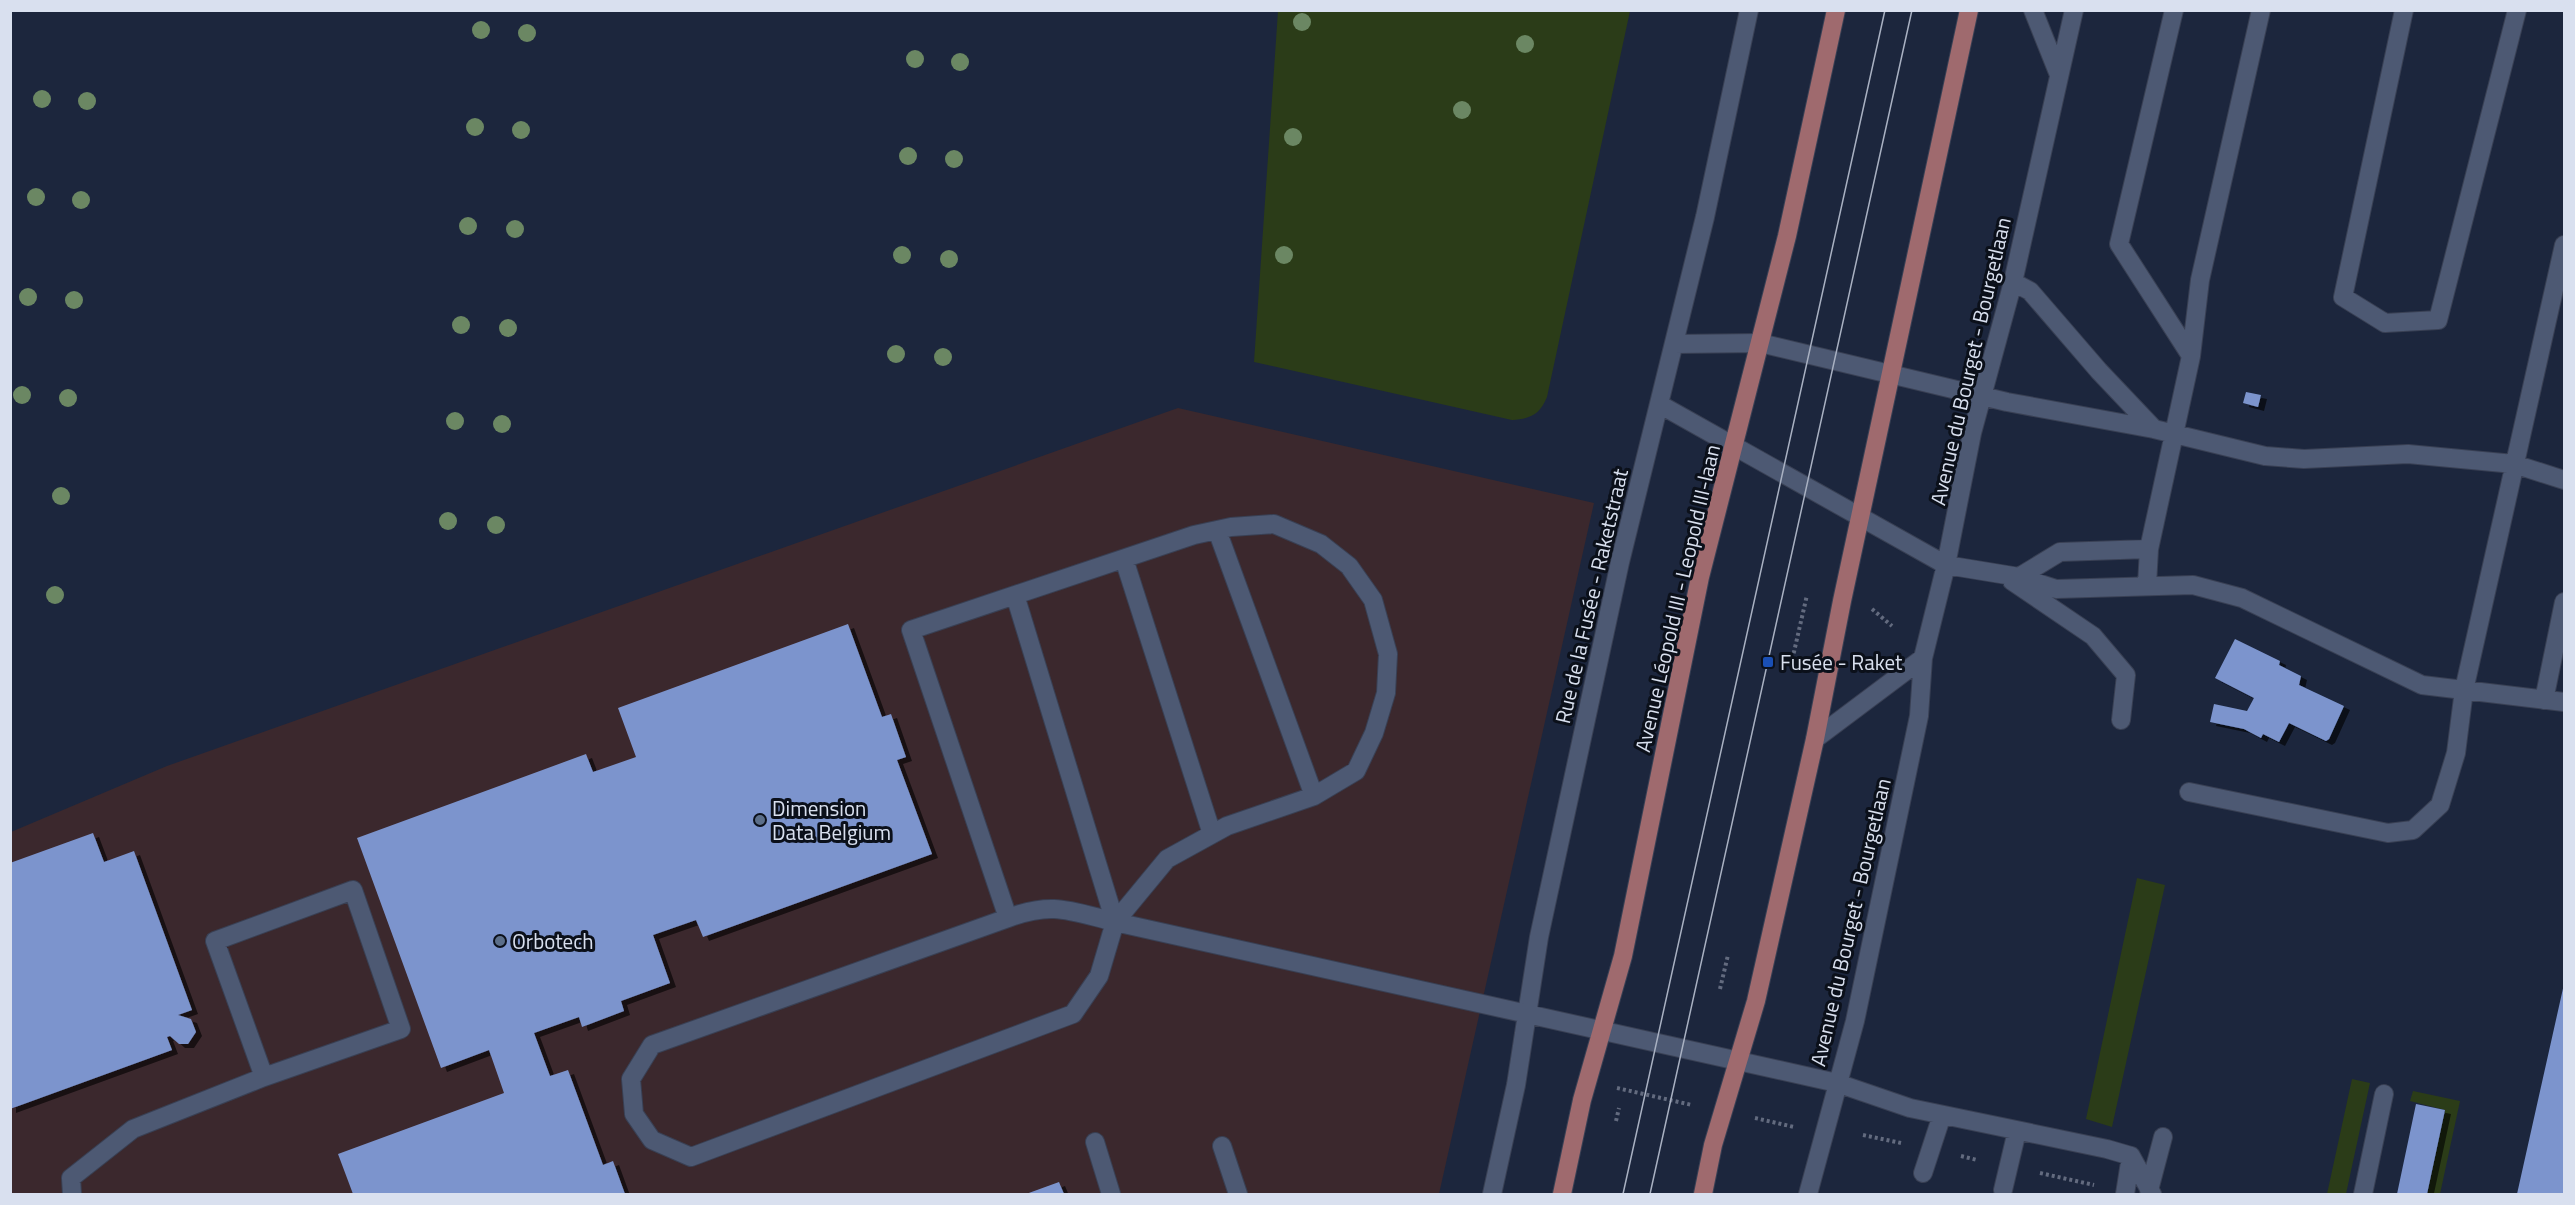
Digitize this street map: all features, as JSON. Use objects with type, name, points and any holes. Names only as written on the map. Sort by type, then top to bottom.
[{"type":"main road","name":"Avenue Léopold III - Leopold III-laan","points":[[1562,1194],[1587,1082],[1623,956],[1700,576],[1787,236],[1836,10]]},
{"type":"main road","points":[[1703,1194],[1722,1111],[1756,1001],[1815,739],[1968,10]]},
{"type":"street","name":"Rue de la Fusée - Raketstraat","points":[[1492,1194],[1516,1085],[1539,937],[1620,562],[1705,217],[1749,10]]},
{"type":"street","points":[[2033,10],[2060,75]]},
{"type":"street","name":"Avenue du Bourget - Bourgetlaan","points":[[1808,1194],[1822,1133],[1855,1021],[1919,716],[1923,658],[1946,565],[1981,396],[2013,282],[2074,10]]},
{"type":"street","points":[[2174,10],[2119,244],[2191,356]]},
{"type":"street","points":[[2147,585],[2149,549],[2191,356],[2200,280],[2261,10]]},
{"type":"street","points":[[2404,10],[2343,297],[2385,323],[2438,320],[2517,10]]},
{"type":"street","points":[[2189,792],[2388,833],[2413,830],[2440,805],[2456,753],[2464,690],[2565,245]]},
{"type":"street","points":[[2013,282],[2030,291],[2099,371],[2154,429]]},
{"type":"street","points":[[1674,344],[1760,343],[1981,396],[2174,433],[2265,456],[2304,459],[2408,454],[2514,464],[2565,480]]},
{"type":"street","points":[[1659,404],[1946,565],[2012,577],[2056,589],[2193,585],[2242,598],[2422,685],[2565,702]]},
{"type":"street","points":[[1008,918],[911,630],[1217,530],[1274,524],[1321,544],[1349,567],[1373,600],[1388,654],[1386,693],[1374,733],[1356,771],[1314,796],[1227,826],[1167,859],[1115,922],[1100,976],[1073,1014],[691,1157],[652,1140],[634,1114],[631,1079],[652,1045],[1008,918],[1027,911],[1052,907],[1115,922],[1837,1083],[1910,1108],[2131,1156],[2151,1192]]},
{"type":"street","points":[[1217,530],[1314,796]]},
{"type":"street","points":[[2012,577],[2060,552],[2149,549]]},
{"type":"street","points":[[1124,559],[1212,834]]},
{"type":"street","points":[[2012,577],[2093,636],[2126,675],[2121,720]]},
{"type":"street","points":[[1015,595],[1115,922]]},
{"type":"street","points":[[2544,700],[2565,602]]},
{"type":"street","points":[[1815,739],[1923,658]]},
{"type":"street","points":[[72,1194],[71,1178],[132,1129],[264,1077],[401,1029],[353,890],[215,941],[264,1077]]},
{"type":"street","points":[[2362,1194],[2384,1094]]},
{"type":"street","points":[[1923,1173],[1942,1115]]},
{"type":"street","points":[[2003,1190],[2017,1131]]},
{"type":"street","points":[[2151,1192],[2163,1137]]},
{"type":"street","points":[[1095,1142],[1111,1194]]},
{"type":"street","points":[[1222,1146],[1238,1194]]},
{"type":"street","points":[[2125,1194],[2131,1156]]},
{"type":"path","points":[[1791,665],[1807,595]]},
{"type":"path","points":[[1865,604],[1892,626]]},
{"type":"path","points":[[1720,990],[1728,955]]},
{"type":"path","points":[[1587,1082],[1822,1133]]},
{"type":"path","points":[[1616,1121],[1618,1108]]},
{"type":"path","points":[[1863,1135],[1902,1143]]},
{"type":"shaded area","points":[[1178,408],[1594,503],[1439,1194],[11,1194],[11,832],[167,766]]},
{"type":"green space","points":[[1278,11],[1630,11],[1547,397],[1534,415],[1512,420],[1254,362]]},
{"type":"green space","points":[[2137,878],[2165,885],[2112,1127],[2086,1119]]},
{"type":"green space","points":[[2352,1079],[2370,1083],[2346,1194],[2327,1194]]},
{"type":"green space","points":[[2413,1091],[2460,1101],[2440,1194],[2427,1194],[2445,1110],[2410,1101]]},
{"type":"building","points":[[2246,392],[2261,395],[2258,407],[2243,403]]},
{"type":"building","points":[[848,624],[882,717],[891,714],[906,757],[897,760],[932,854],[703,937],[696,920],[653,935],[670,983],[621,1001],[624,1011],[582,1027],[579,1017],[534,1033],[550,1076],[568,1070],[603,1165],[613,1161],[625,1194],[353,1194],[338,1154],[504,1093],[489,1050],[441,1068],[357,838],[586,754],[593,772],[636,757],[618,708]]},
{"type":"building","points":[[2235,639],[2280,661],[2279,665],[2301,676],[2299,685],[2344,706],[2329,739],[2326,741],[2289,723],[2279,742],[2263,734],[2261,738],[2244,729],[2210,722],[2214,704],[2247,711],[2254,698],[2215,678]]},
{"type":"building","points":[[93,833],[104,862],[134,851],[192,1010],[178,1015],[191,1019],[196,1032],[188,1044],[179,1044],[170,1036],[167,1037],[172,1050],[10,1109],[10,863]]},
{"type":"building","points":[[2564,984],[2564,1194],[2517,1194]]},
{"type":"building","points":[[2416,1104],[2445,1110],[2427,1194],[2397,1194]]},
{"type":"building","points":[[1059,1182],[1064,1194],[1026,1194]]},
{"type":"tram line","points":[[1623,1194],[1885,10]]},
{"type":"tram line","points":[[1650,1194],[1912,10]]},
{"type":"place","name":"Fusée - Raket","points":[[1768,662]]},
{"type":"place","name":"Dimension Data Belgium","points":[[760,820]]},
{"type":"place","name":"Orbotech","points":[[500,941]]}]
